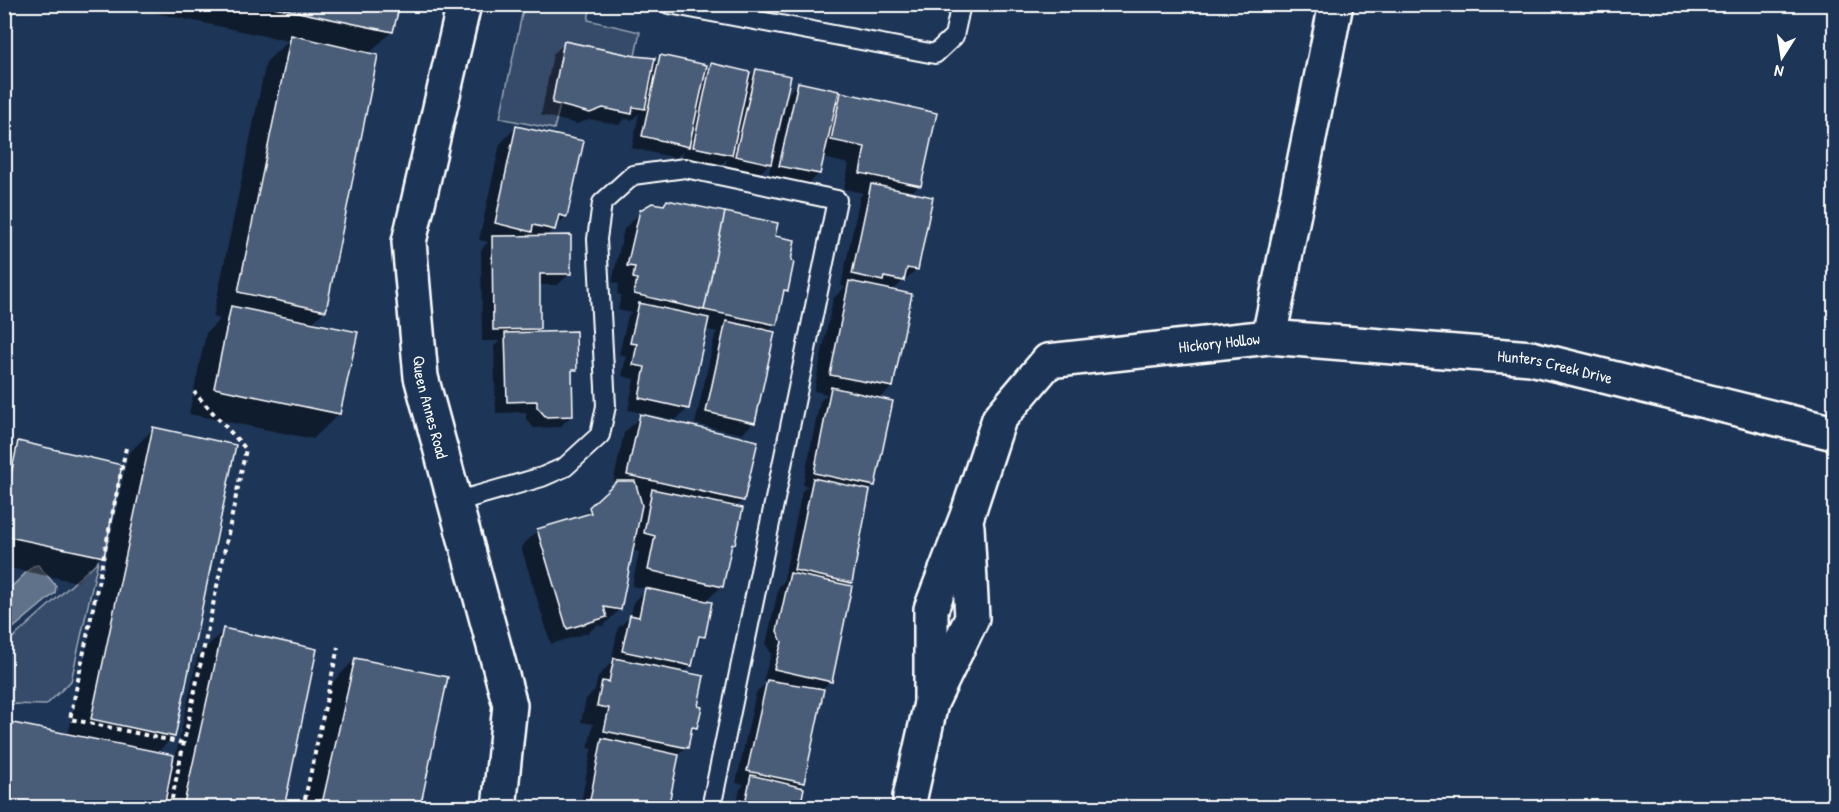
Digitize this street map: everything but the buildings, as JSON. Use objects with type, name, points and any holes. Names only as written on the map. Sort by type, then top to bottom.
[{"type":"street","name":"Queen Annes Road","points":[[464,4],[409,242],[421,377],[510,705],[499,807]]},
{"type":"street","name":"Hickory Hollow","points":[[910,807],[910,797],[931,703],[931,609],[967,516],[999,419],[1048,361],[1269,337],[1336,4]]},
{"type":"street","name":"Hunters Creek Drive","points":[[1269,337],[1531,358],[1834,433]]},
{"type":"lane","points":[[669,4],[935,54],[954,36],[961,4]]},
{"type":"lane","points":[[455,502],[542,477],[565,467],[600,435],[606,406],[597,239],[602,203],[633,175],[685,168],[837,200],[711,807]]},
{"type":"path","points":[[170,807],[246,449],[194,392]]},
{"type":"path","points":[[126,448],[70,719],[183,743]]},
{"type":"path","points":[[303,807],[338,647]]},
{"type":"shaded area","points":[[524,5],[591,5],[588,20],[640,32],[635,56],[564,41],[552,103],[560,105],[554,129],[500,118]]},
{"type":"shaded area","points":[[98,561],[71,681],[46,705],[11,704],[5,732],[5,645]]},
{"type":"shaded area","points":[[38,565],[56,586],[55,593],[11,630],[5,628],[5,593],[33,566]]}]
